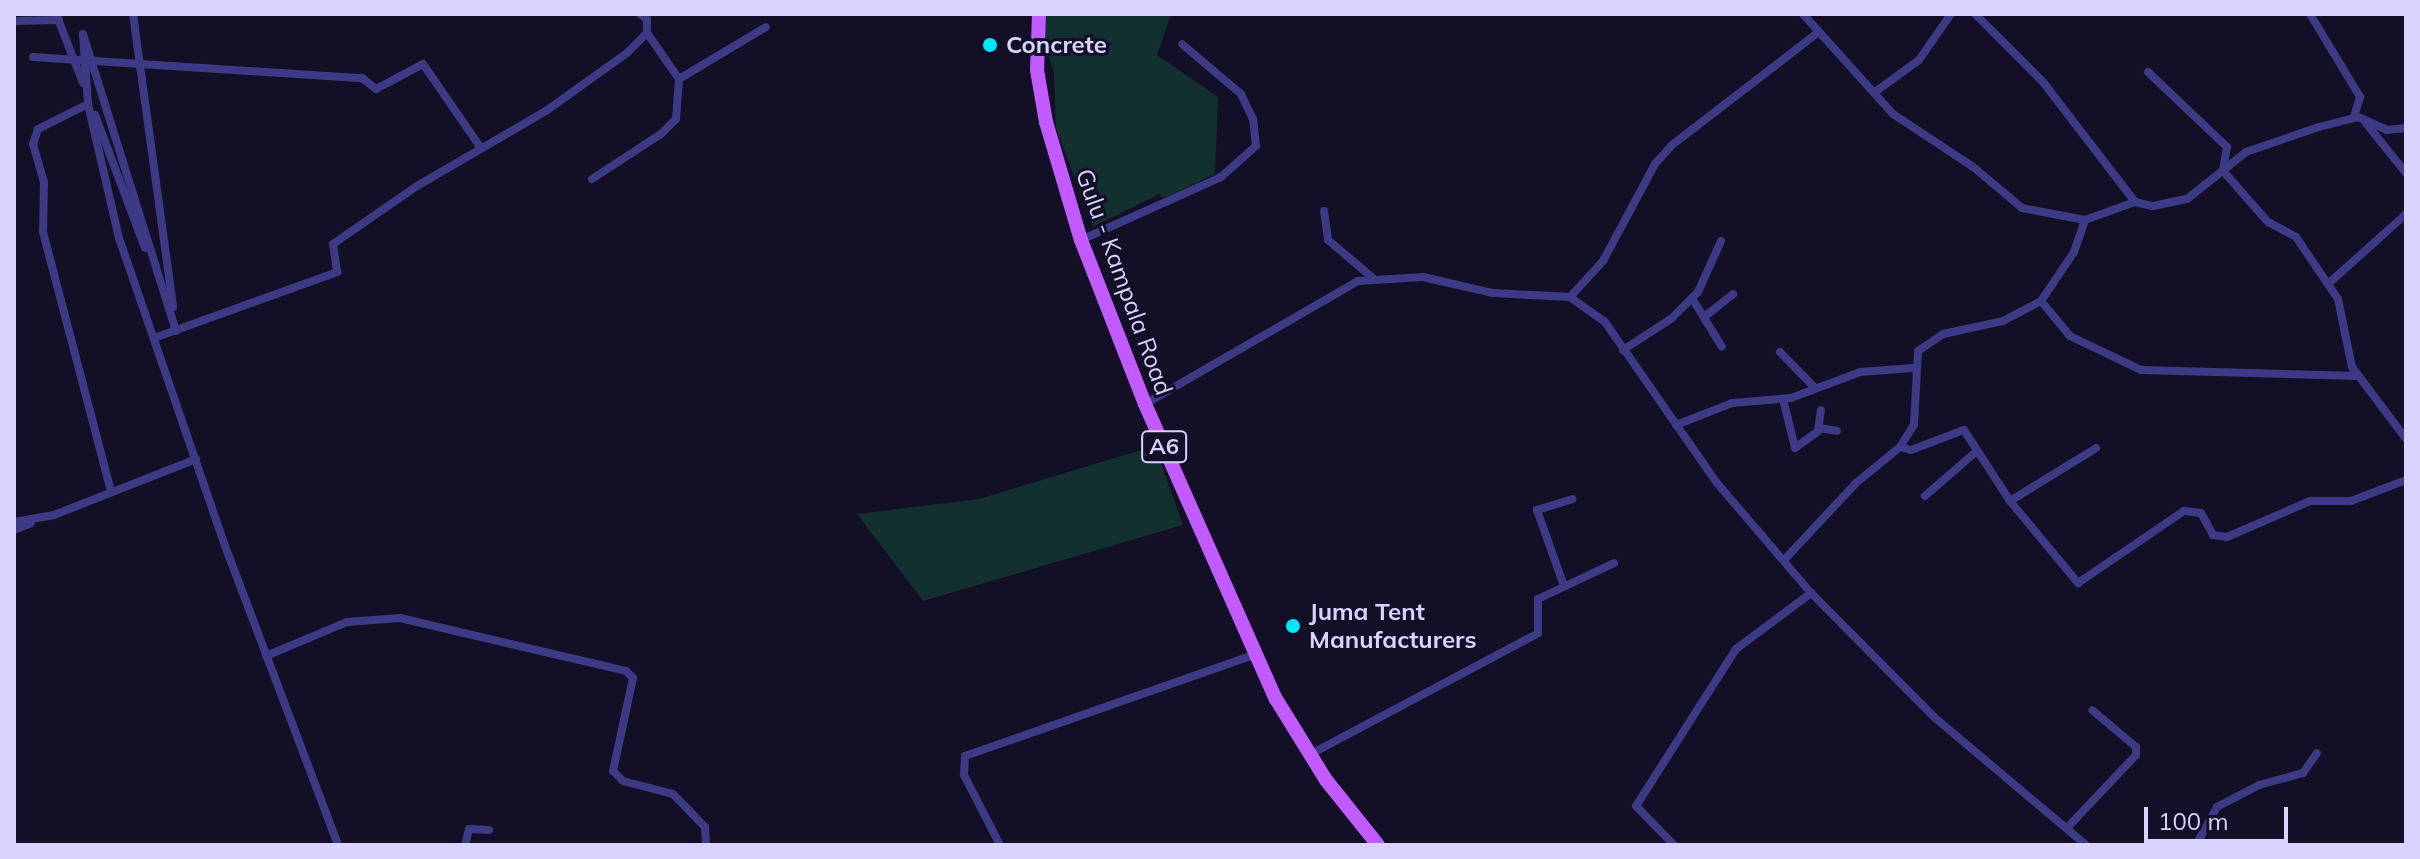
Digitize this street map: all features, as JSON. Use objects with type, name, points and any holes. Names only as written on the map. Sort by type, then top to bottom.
[{"type":"main road","name":"Gulu - Kampala Road","points":[[1039,14],[1037,70],[1046,122],[1081,240],[1145,404],[1254,655],[1309,755],[1378,845]]},
{"type":"street","points":[[133,14],[176,331]]},
{"type":"street","points":[[1803,14],[1816,34],[1893,114],[1972,166],[2022,208],[2085,220],[2135,202],[2153,206],[2187,199],[2258,146],[2358,118],[2387,130],[2406,128]]},
{"type":"street","points":[[1875,92],[1919,60],[1951,14]]},
{"type":"street","points":[[1975,14],[2043,82],[2135,202]]},
{"type":"street","points":[[2310,14],[2360,97],[2358,118],[2406,173]]},
{"type":"street","points":[[592,179],[670,127],[679,79],[647,33],[645,16]]},
{"type":"street","points":[[14,21],[58,17],[176,331]]},
{"type":"street","points":[[679,79],[766,27]]},
{"type":"street","points":[[154,338],[337,272],[333,244],[481,148],[546,111],[647,33]]},
{"type":"street","points":[[176,331],[83,34],[88,104],[107,198],[266,656],[338,845]]},
{"type":"street","points":[[1570,297],[1603,261],[1655,164],[1672,145],[1816,34]]},
{"type":"street","points":[[1081,240],[1221,177],[1256,146],[1253,119],[1241,94],[1182,44]]},
{"type":"street","points":[[33,57],[362,78],[376,89],[423,64],[481,148]]},
{"type":"street","points":[[2148,72],[2227,147],[2224,171],[2268,222],[2296,237],[2341,308],[2347,358],[2406,439]]},
{"type":"street","points":[[88,104],[38,129],[33,144],[44,182],[43,232],[111,491]]},
{"type":"street","points":[[1324,211],[1328,240],[1373,278]]},
{"type":"street","points":[[2328,284],[2406,214]]},
{"type":"street","points":[[1786,558],[1856,483],[1900,447],[1914,425],[1913,368],[1928,340],[2003,321],[2041,301],[2074,252],[2085,220]]},
{"type":"street","points":[[1623,350],[1672,318],[1692,298],[1721,241]]},
{"type":"street","points":[[1145,404],[1358,281],[1423,277],[1493,293],[1570,297],[1605,322],[1717,483],[1786,558],[1811,593],[1934,717],[2086,845]]},
{"type":"street","points":[[1704,317],[1733,294]]},
{"type":"street","points":[[1692,298],[1722,347]]},
{"type":"street","points":[[2041,301],[2070,336],[2141,370],[2358,376]]},
{"type":"street","points":[[1780,352],[1814,387]]},
{"type":"street","points":[[1676,425],[1732,403],[1783,399],[1860,372],[1913,368]]},
{"type":"street","points":[[1783,399],[1795,448],[1819,428],[1821,410]]},
{"type":"street","points":[[1819,428],[1837,431]]},
{"type":"street","points":[[1900,447],[1911,450],[1964,430],[2010,501],[2078,583],[2184,511],[2201,513],[2213,535],[2227,537],[2304,503],[2351,501],[2406,480]]},
{"type":"street","points":[[2010,501],[2096,448]]},
{"type":"street","points":[[1925,496],[1977,451]]},
{"type":"street","points":[[14,530],[196,459]]},
{"type":"street","points":[[1564,586],[1537,510],[1572,499]]},
{"type":"street","points":[[14,522],[43,517]]},
{"type":"street","points":[[1309,755],[1538,633],[1537,600],[1614,563]]},
{"type":"street","points":[[1674,845],[1635,806],[1736,649],[1811,593]]},
{"type":"street","points":[[266,656],[347,622],[400,618],[626,671],[633,678],[613,771],[623,781],[673,794],[705,827],[706,845]]},
{"type":"street","points":[[1000,845],[964,775],[965,756],[1254,655]]},
{"type":"street","points":[[2067,828],[2136,755],[2136,747],[2092,710]]},
{"type":"street","points":[[2196,845],[2217,807],[2259,785],[2303,773],[2317,753]]},
{"type":"street","points":[[465,845],[469,829],[489,830]]},
{"type":"green space","points":[[1047,14],[1171,14],[1157,55],[1218,97],[1215,174],[1164,198],[1159,194],[1093,227],[1056,128],[1054,73],[1044,41]]},
{"type":"green space","points":[[1155,446],[1183,525],[923,601],[857,514],[979,499]]},
{"type":"place","name":"Concrete","points":[[990,45]]},
{"type":"place","name":"Juma Tent Manufacturers","points":[[1293,626]]}]
